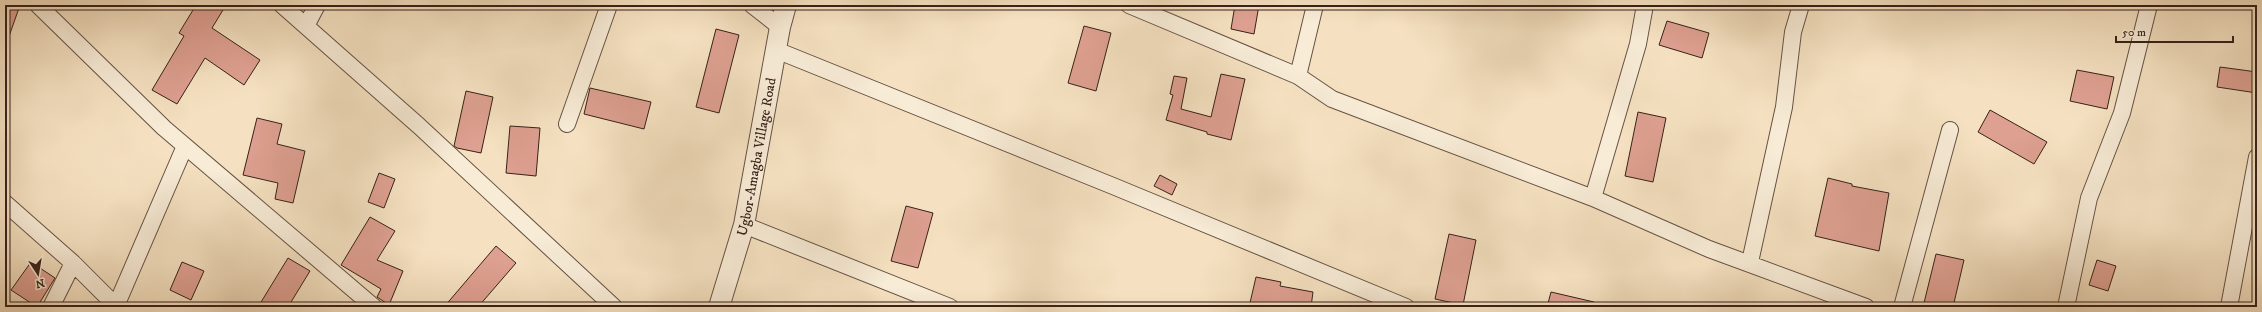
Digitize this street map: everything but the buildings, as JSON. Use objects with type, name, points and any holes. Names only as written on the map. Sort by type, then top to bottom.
[{"type":"street","points":[[38,5],[185,146],[374,307]]},
{"type":"street","points":[[282,5],[425,132],[614,307]]},
{"type":"street","points":[[306,26],[317,5]]},
{"type":"street","points":[[567,124],[609,5]]},
{"type":"street","points":[[752,5],[780,27]]},
{"type":"street","name":"Ugbor-Amagba Village Road","points":[[719,307],[744,225],[780,27],[786,5]]},
{"type":"street","points":[[1129,5],[1298,76],[1332,99],[1593,198],[1709,249],[1750,262],[1837,298],[1866,307]]},
{"type":"street","points":[[1298,76],[1315,5]]},
{"type":"street","points":[[1593,198],[1638,44],[1645,5]]},
{"type":"street","points":[[1750,262],[1784,107],[1793,32],[1800,5]]},
{"type":"street","points":[[2066,307],[2089,198],[2122,113],[2149,5]]},
{"type":"street","points":[[776,50],[1113,186],[1406,307]]},
{"type":"street","points":[[1902,307],[1950,130]]},
{"type":"street","points":[[5,203],[73,263],[117,306],[185,146]]},
{"type":"street","points":[[2229,307],[2257,156]]},
{"type":"street","points":[[744,225],[950,307]]},
{"type":"street","points":[[51,307],[73,263]]}]
